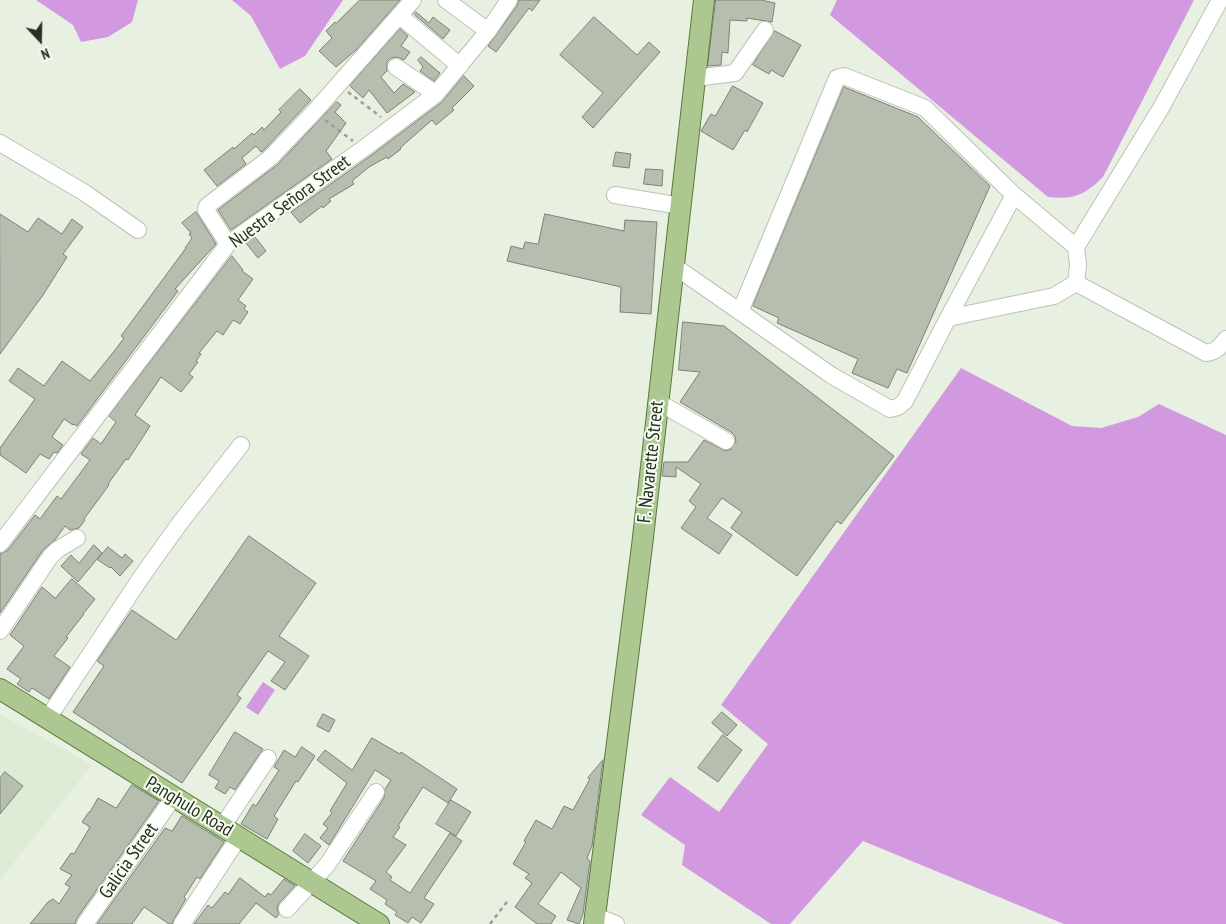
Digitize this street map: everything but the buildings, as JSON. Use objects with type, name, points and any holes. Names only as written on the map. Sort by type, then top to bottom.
[{"type":"main road","name":"F. Navarette Street","points":[[595,920],[642,546],[704,0]]},
{"type":"main road","name":"Panghulo Road","points":[[0,689],[379,924]]},
{"type":"street","points":[[228,244],[206,210],[207,206],[270,158],[314,112],[413,0]]},
{"type":"street","points":[[446,0],[488,31]]},
{"type":"street","name":"Nuestra Señora Street","points":[[0,544],[228,244],[363,149],[436,94],[488,31],[509,0]]},
{"type":"street","points":[[1076,283],[1078,265],[1076,247],[1161,108],[1220,0]]},
{"type":"street","points":[[400,16],[460,66]]},
{"type":"street","points":[[695,78],[735,73],[765,30]]},
{"type":"street","points":[[396,68],[436,94]]},
{"type":"street","points":[[740,312],[836,78],[844,76],[925,108],[1014,195],[1076,247]]},
{"type":"street","points":[[0,143],[85,192],[138,230]]},
{"type":"street","points":[[615,195],[680,206]]},
{"type":"street","points":[[674,266],[831,375],[890,409],[898,407],[904,401],[1014,195]]},
{"type":"street","points":[[948,318],[1054,296],[1076,283]]},
{"type":"street","points":[[1076,283],[1206,352],[1214,352],[1226,338]]},
{"type":"street","points":[[658,402],[726,441]]},
{"type":"street","points":[[48,718],[142,576],[240,445]]},
{"type":"street","points":[[0,632],[50,557],[57,550],[77,538]]},
{"type":"street","points":[[182,924],[268,758]]},
{"type":"street","points":[[287,909],[327,865],[376,792]]},
{"type":"street","name":"Galicia Street","points":[[85,924],[173,798]]},
{"type":"street","points":[[595,920],[616,924]]},
{"type":"path","points":[[338,85],[394,126]]},
{"type":"path","points":[[314,112],[363,149]]},
{"type":"path","points":[[490,924],[510,898]]},
{"type":"shaded area","points":[[36,0],[138,0],[132,22],[108,37],[81,42],[73,25]]},
{"type":"shaded area","points":[[232,0],[343,0],[305,56],[280,69],[251,16]]},
{"type":"shaded area","points":[[837,0],[1194,0],[1103,177],[1078,195],[1057,198],[1048,197],[830,15]]},
{"type":"shaded area","points":[[961,368],[1072,426],[1101,428],[1138,417],[1159,404],[1226,435],[1226,924],[1064,924],[863,841],[790,924],[771,924],[682,865],[685,845],[641,815],[670,777],[719,812],[768,744],[721,705]]},
{"type":"shaded area","points":[[263,682],[275,690],[258,715],[246,707]]},
{"type":"shaded area","points":[[0,714],[92,765],[0,880]]}]
